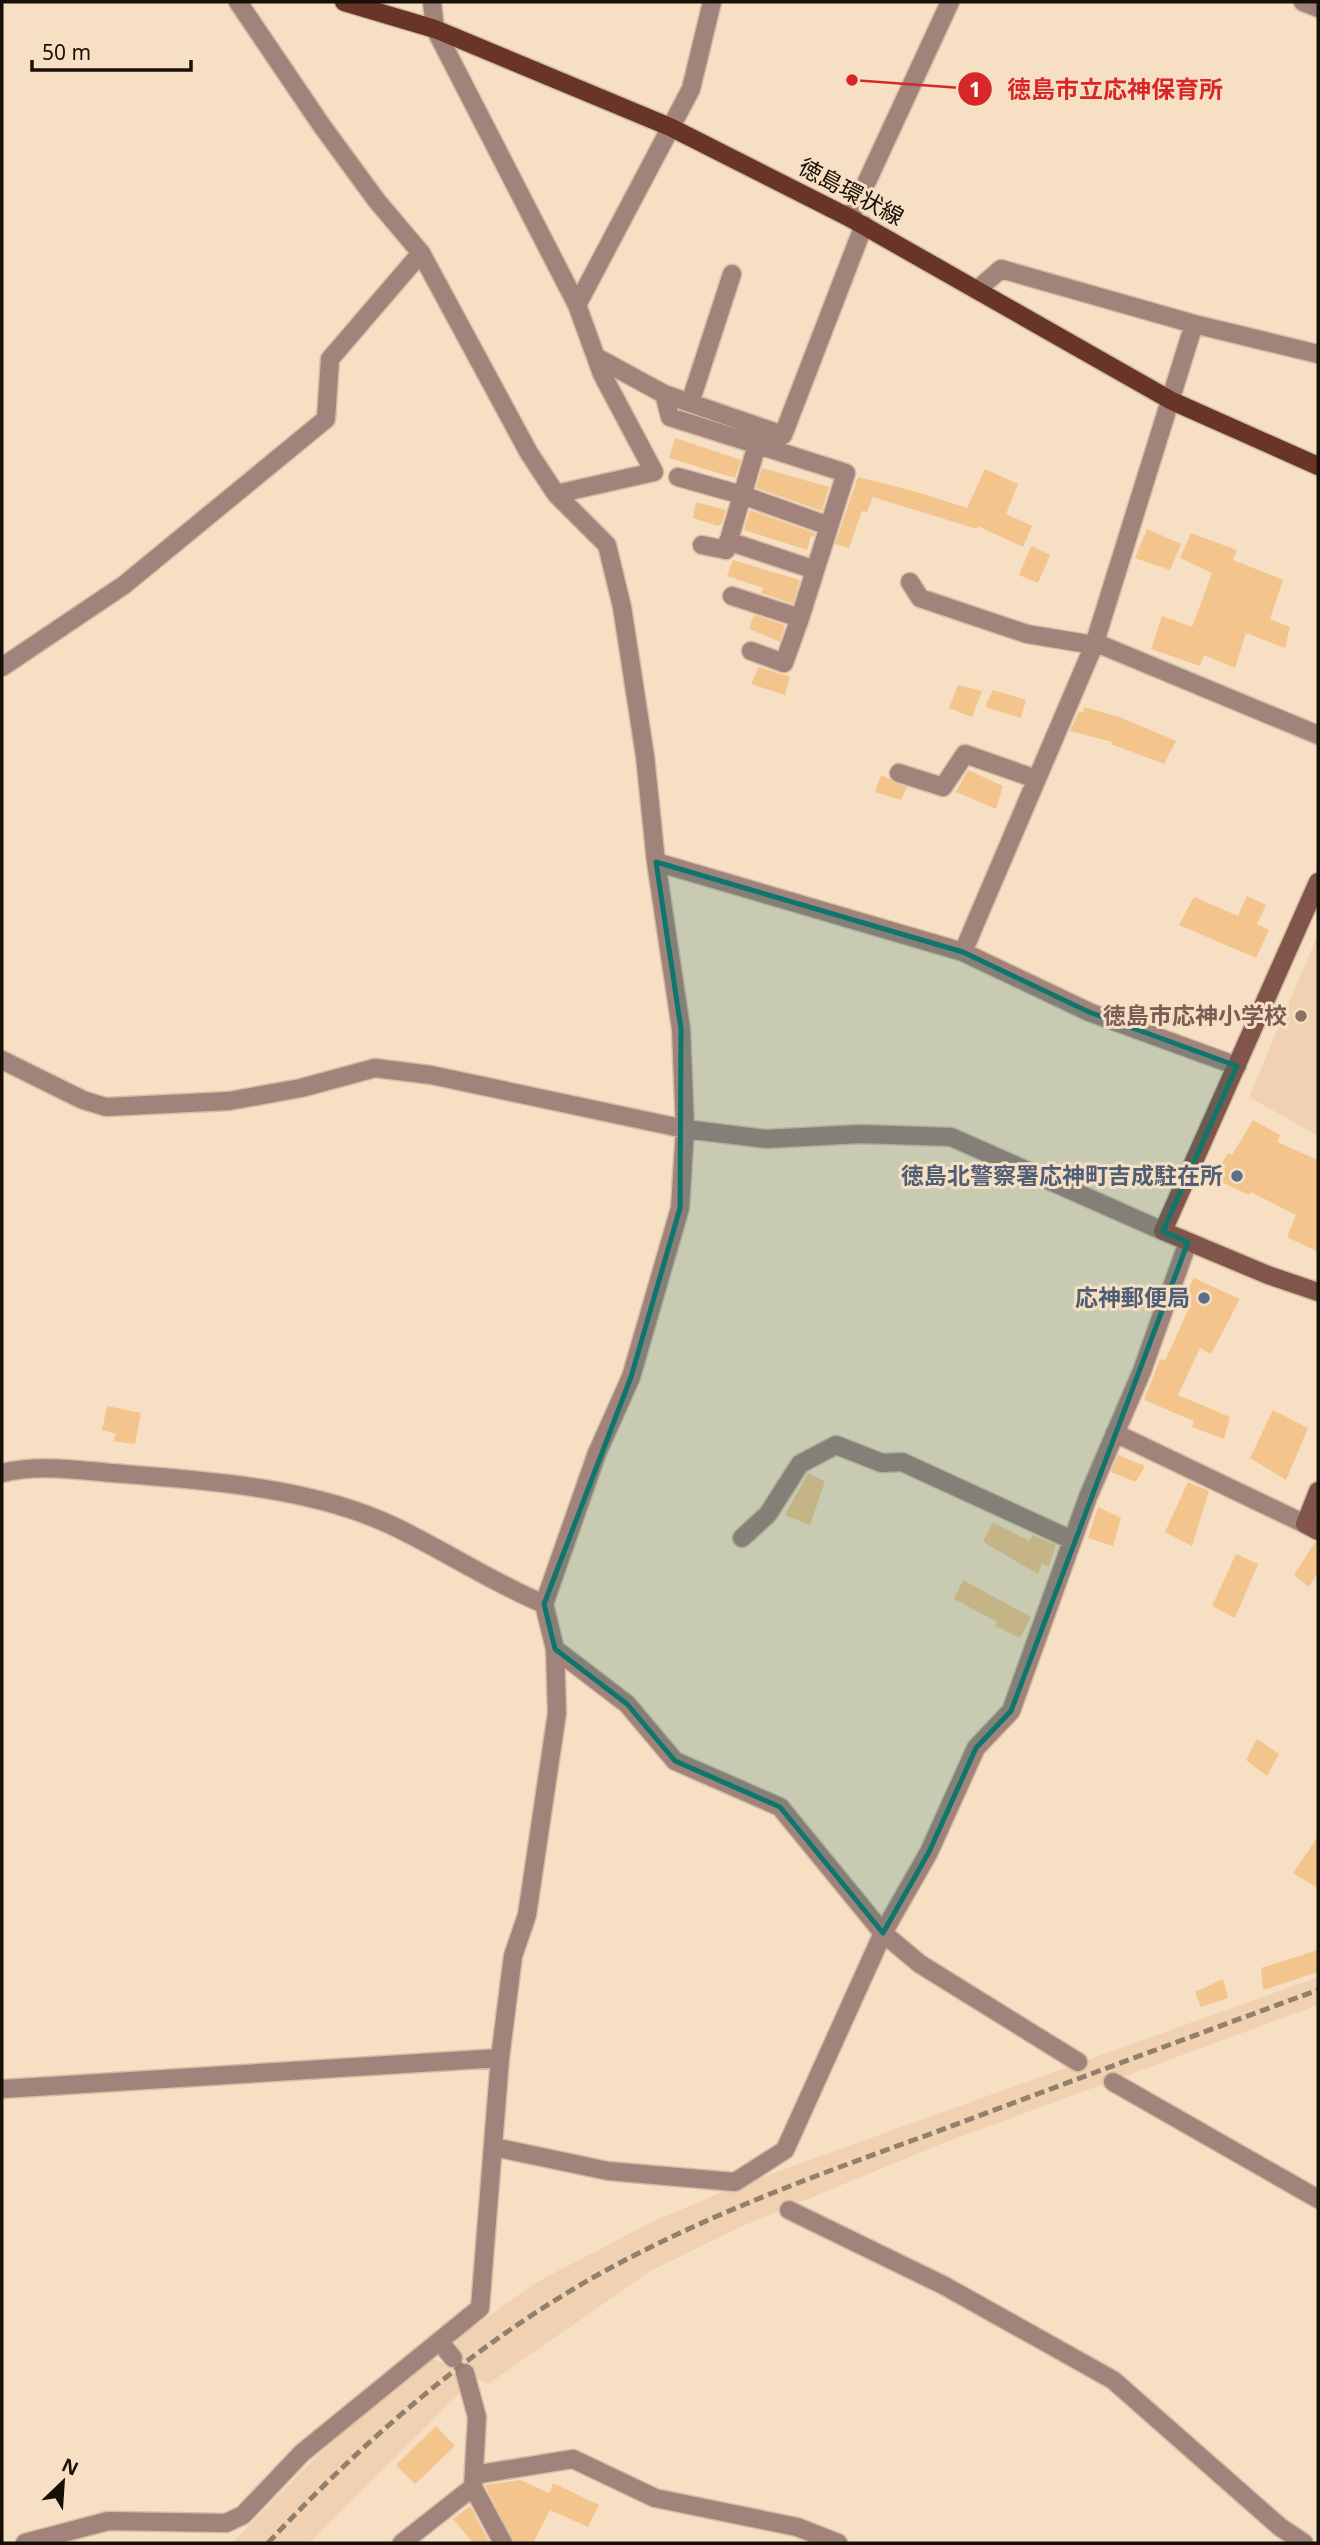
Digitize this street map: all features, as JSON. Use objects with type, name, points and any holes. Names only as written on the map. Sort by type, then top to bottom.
[{"type":"main road","name":"徳島環状線","points":[[344,2],[435,29],[670,127],[857,221],[1172,401],[1318,466]]},
{"type":"street","points":[[25,2543],[108,2521],[226,2523],[243,2515],[302,2453],[480,2308],[500,2059],[513,1956],[527,1914],[557,1713],[555,1649],[544,1604],[597,1452],[631,1377],[680,1208],[685,1129],[681,1029],[656,862],[645,756],[622,607],[607,545],[556,494],[528,453],[421,253],[377,201],[330,137],[238,2]]},
{"type":"street","points":[[432,2],[435,29],[577,305],[596,357],[654,472],[556,494]]},
{"type":"street","points":[[577,305],[691,89],[712,2]]},
{"type":"street","points":[[596,357],[664,394],[783,435],[857,221],[950,2]]},
{"type":"street","points":[[1303,2],[1318,8]]},
{"type":"street","points":[[2,667],[124,585],[327,419],[330,359],[421,253]]},
{"type":"street","points":[[978,289],[1001,269],[1195,324],[1318,354]]},
{"type":"street","points":[[690,403],[732,274]]},
{"type":"street","points":[[963,952],[1094,643],[1195,324]]},
{"type":"street","points":[[664,394],[670,417],[846,473],[784,663],[751,652]]},
{"type":"street","points":[[702,545],[726,550],[757,445]]},
{"type":"street","points":[[678,477],[742,495],[830,526]]},
{"type":"street","points":[[728,541],[816,570]]},
{"type":"street","points":[[909,582],[920,598],[1027,634],[1094,643],[1318,735]]},
{"type":"street","points":[[732,596],[800,618]]},
{"type":"street","points":[[899,773],[943,787],[965,754],[1037,779]]},
{"type":"street","points":[[656,862],[963,952],[1090,1012],[1237,1066]]},
{"type":"street","points":[[1163,1231],[1318,882]]},
{"type":"street","points":[[2,1060],[83,1100],[106,1107],[229,1101],[301,1088],[375,1068],[431,1075],[685,1129],[766,1139],[860,1134],[951,1137],[1188,1242],[1318,1292]]},
{"type":"street","points":[[494,2147],[608,2171],[735,2182],[785,2150],[883,1933],[929,1852],[976,1748],[1011,1711],[1072,1540],[1142,1371],[1188,1242]]},
{"type":"street","points":[[1115,1433],[1311,1527],[1318,1491]]},
{"type":"street","points":[[742,1538],[768,1514],[800,1464],[836,1446],[882,1462],[902,1462],[1072,1540]]},
{"type":"street","points":[[2,1473],[36,1467],[137,1475],[259,1489],[343,1508],[392,1525],[513,1591],[544,1604]]},
{"type":"street","points":[[555,1649],[627,1704],[675,1761],[780,1807],[883,1933],[920,1964],[1078,2062]]},
{"type":"street","points":[[2,2089],[500,2059]]},
{"type":"street","points":[[1112,2081],[1318,2199]]},
{"type":"street","points":[[789,2210],[943,2285],[1113,2380],[1280,2526],[1304,2543]]},
{"type":"street","points":[[440,2342],[459,2366],[477,2417],[473,2481],[503,2543]]},
{"type":"street","points":[[402,2543],[473,2481],[573,2459],[655,2498],[797,2527],[838,2543]]},
{"type":"highlighted area","points":[[656,862],[963,952],[1089,1012],[1237,1066],[1163,1231],[1188,1242],[1011,1711],[976,1748],[929,1852],[883,1933],[780,1807],[675,1761],[627,1704],[555,1649],[544,1604],[631,1377],[680,1208],[681,1029]]},
{"type":"shaded area","name":"徳島市応神小学校","points":[[1318,934],[1318,1136],[1249,1097]]},
{"type":"shaded area","points":[[1318,1977],[1318,2005],[943,2143],[738,2228],[649,2272],[488,2384],[477,2379],[470,2369],[463,2390],[309,2543],[232,2543],[313,2460],[389,2391],[431,2358],[446,2364],[458,2354],[455,2348],[459,2337],[537,2282],[656,2220],[732,2188]]},
{"type":"building","points":[[675,438],[741,460],[735,478],[669,458]]},
{"type":"building","points":[[762,468],[829,487],[822,511],[756,488]]},
{"type":"building","points":[[985,469],[1018,484],[1006,514],[1032,526],[1023,547],[978,526],[977,529],[873,497],[867,512],[862,511],[849,548],[835,544],[858,477],[967,508]]},
{"type":"building","points":[[696,502],[726,510],[722,523],[718,526],[693,518]]},
{"type":"building","points":[[750,510],[815,533],[814,537],[811,536],[807,550],[744,530]]},
{"type":"building","points":[[1147,529],[1181,544],[1170,570],[1135,558]]},
{"type":"building","points":[[1191,533],[1237,550],[1233,560],[1283,580],[1270,619],[1290,627],[1285,648],[1246,633],[1235,668],[1204,655],[1200,666],[1151,649],[1162,616],[1192,627],[1212,573],[1180,558]]},
{"type":"building","points":[[1031,546],[1050,555],[1038,583],[1019,575]]},
{"type":"building","points":[[733,560],[800,580],[793,604],[761,593],[763,588],[727,576]]},
{"type":"building","points":[[754,615],[785,625],[780,642],[749,629]]},
{"type":"building","points":[[759,667],[790,677],[785,695],[751,684]]},
{"type":"building","points":[[958,685],[982,691],[972,717],[949,708]]},
{"type":"building","points":[[993,690],[1026,700],[1021,718],[985,707]]},
{"type":"building","points":[[1084,707],[1122,718],[1176,741],[1164,764],[1111,744],[1112,742],[1070,731],[1079,711],[1083,713]]},
{"type":"building","points":[[968,770],[1003,786],[996,809],[956,792]]},
{"type":"building","points":[[881,775],[907,787],[901,800],[875,792]]},
{"type":"building","points":[[1247,896],[1266,905],[1257,924],[1269,930],[1256,958],[1179,925],[1194,897],[1238,916]]},
{"type":"building","points":[[1253,1120],[1280,1135],[1277,1142],[1318,1160],[1318,1252],[1287,1237],[1296,1215],[1251,1192],[1249,1195],[1213,1178],[1228,1153],[1232,1155]]},
{"type":"building","points":[[1194,1278],[1240,1299],[1211,1354],[1200,1348],[1178,1395],[1230,1417],[1224,1439],[1192,1427],[1194,1421],[1144,1400],[1160,1359],[1165,1361],[1188,1310],[1178,1306]]},
{"type":"building","points":[[107,1406],[141,1413],[135,1444],[113,1441],[116,1434],[102,1430]]},
{"type":"building","points":[[1273,1410],[1308,1428],[1286,1480],[1250,1458]]},
{"type":"building","points":[[1118,1455],[1145,1466],[1136,1482],[1111,1472]]},
{"type":"building","points":[[808,1473],[825,1481],[810,1525],[785,1515]]},
{"type":"building","points":[[1188,1482],[1209,1491],[1192,1546],[1165,1532]]},
{"type":"building","points":[[1098,1507],[1121,1518],[1113,1546],[1088,1538]]},
{"type":"building","points":[[993,1522],[1029,1541],[1033,1535],[1056,1545],[1049,1567],[1042,1563],[1038,1574],[983,1542]]},
{"type":"building","points":[[1315,1542],[1318,1542],[1318,1572],[1309,1587],[1294,1575]]},
{"type":"building","points":[[1236,1554],[1258,1564],[1235,1618],[1212,1606]]},
{"type":"building","points":[[963,1580],[1031,1617],[1020,1638],[995,1626],[997,1622],[954,1599]]},
{"type":"building","points":[[1257,1739],[1279,1754],[1267,1776],[1246,1760]]},
{"type":"building","points":[[1318,1837],[1318,1888],[1293,1873]]},
{"type":"building","points":[[1318,1950],[1318,1972],[1263,1990],[1261,1968]]},
{"type":"building","points":[[1223,1979],[1228,1998],[1201,2007],[1195,1992]]},
{"type":"building","points":[[436,2426],[455,2446],[415,2484],[396,2465]]},
{"type":"building","points":[[520,2480],[549,2493],[553,2483],[599,2505],[588,2527],[550,2510],[533,2543],[514,2543],[485,2485]]},
{"type":"building","points":[[470,2506],[490,2543],[473,2543],[453,2519]]},
{"type":"railway","points":[[268,2543],[381,2432],[462,2365],[549,2304],[635,2255],[718,2216],[803,2181],[1318,1990]]},
{"type":"place","name":"徳島市立応神保育所","points":[[852,80]]},
{"type":"place","name":"徳島市応神小学校","points":[[1301,1016]]},
{"type":"place","name":"徳島北警察署応神町吉成駐在所","points":[[1237,1176]]},
{"type":"place","name":"応神郵便局","points":[[1204,1298]]}]
